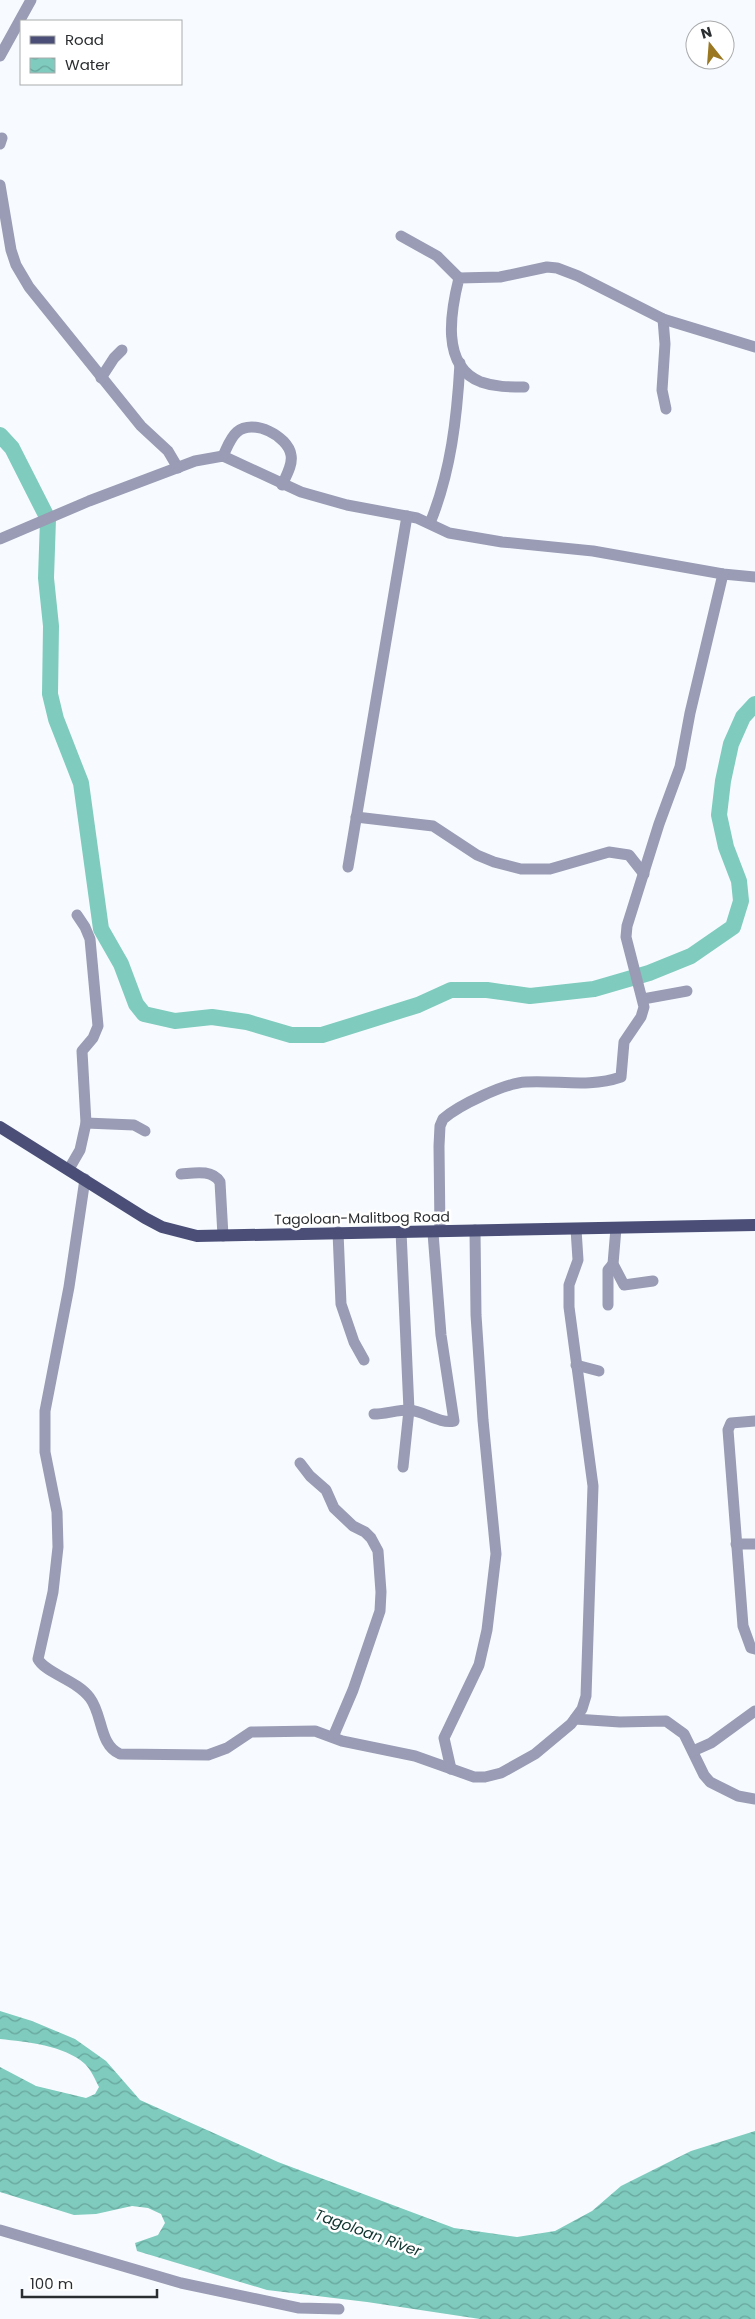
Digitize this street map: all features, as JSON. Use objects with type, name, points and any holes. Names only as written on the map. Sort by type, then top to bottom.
[{"type":"main road","name":"Tagoloan-Malitbog Road","points":[[0,1127],[162,1228],[197,1236],[755,1226]]},
{"type":"street","points":[[0,56],[31,0]]},
{"type":"street","points":[[0,185],[6,229],[16,265],[29,287],[149,436],[168,451],[178,468]]},
{"type":"street","points":[[401,236],[437,256],[459,278],[500,277],[547,267],[557,268],[585,280],[663,320],[755,347]]},
{"type":"street","points":[[459,278],[455,295],[452,336],[453,348],[460,363],[468,373],[480,382],[499,386],[524,387]]},
{"type":"street","points":[[663,320],[665,344],[662,390],[666,409]]},
{"type":"street","points":[[101,378],[114,358],[122,350]]},
{"type":"street","points":[[430,523],[440,498],[448,466],[457,404],[460,363]]},
{"type":"street","points":[[223,456],[232,437],[241,430],[253,428],[272,433],[284,441],[292,456],[282,485]]},
{"type":"street","points":[[0,539],[51,517],[178,468],[209,457],[223,456],[282,485],[347,505],[407,516],[430,523],[444,532],[502,542],[593,551],[722,574],[755,577]]},
{"type":"street","points":[[348,867],[407,516]]},
{"type":"street","points":[[374,1414],[409,1410],[430,1415],[443,1421],[454,1421],[441,1335],[436,1232],[439,1139],[443,1118],[494,1091],[512,1084],[527,1082],[594,1083],[621,1077],[624,1042],[644,1012],[643,999],[626,937],[659,824],[680,767],[690,713],[705,655],[722,574]]},
{"type":"street","points":[[356,817],[432,826],[469,850],[509,867],[550,869],[609,852],[629,855],[644,874]]},
{"type":"street","points":[[69,1169],[80,1150],[86,1122],[82,1052],[97,1030],[97,1002],[90,939],[85,927],[76,915]]},
{"type":"street","points":[[643,999],[687,991]]},
{"type":"street","points":[[86,1122],[134,1125],[145,1132]]},
{"type":"street","points":[[181,1174],[209,1173],[220,1182],[224,1236]]},
{"type":"street","points":[[85,1179],[69,1287],[45,1412],[45,1452],[57,1512],[58,1547],[53,1592],[38,1659],[40,1663],[71,1680],[90,1698],[95,1707],[108,1746],[120,1754],[208,1755],[222,1751],[245,1734],[256,1731],[315,1731],[415,1756],[474,1777],[485,1778],[501,1773],[535,1754],[575,1719],[582,1709],[586,1696],[593,1486],[572,1334],[569,1284],[578,1260],[576,1228]]},
{"type":"street","points":[[616,1228],[613,1264],[624,1284],[654,1281]]},
{"type":"street","points":[[451,1769],[444,1738],[479,1665],[488,1630],[496,1554],[483,1420],[476,1315],[475,1230]]},
{"type":"street","points":[[401,1231],[409,1410],[403,1467]]},
{"type":"street","points":[[338,1232],[341,1304],[354,1342],[364,1360]]},
{"type":"street","points":[[608,1305],[608,1270],[613,1264]]},
{"type":"street","points":[[576,1365],[599,1371]]},
{"type":"street","points":[[755,1421],[734,1422],[728,1426],[743,1626],[747,1642],[751,1648],[755,1649]]},
{"type":"street","points":[[300,1463],[310,1476],[326,1490],[334,1508],[353,1526],[365,1532],[371,1538],[378,1551],[381,1592],[380,1611],[353,1690],[333,1737]]},
{"type":"street","points":[[736,1544],[755,1544]]},
{"type":"street","points":[[693,1751],[711,1742],[755,1711]]},
{"type":"street","points":[[575,1719],[620,1722],[666,1722],[677,1727],[684,1734],[704,1775],[710,1782],[738,1796],[755,1799]]},
{"type":"street","points":[[0,2230],[181,2283],[299,2308],[339,2309]]},
{"type":"water","name":"Tagoloan River","points":[[0,2011],[32,2021],[75,2039],[106,2061],[140,2100],[278,2162],[454,2228],[517,2237],[555,2231],[592,2211],[621,2186],[691,2151],[755,2131],[755,2319],[480,2319],[367,2302],[267,2290],[137,2251],[135,2243],[158,2235],[165,2223],[161,2214],[148,2208],[132,2206],[96,2214],[74,2215],[0,2192],[0,2067],[36,2086],[86,2098],[95,2094],[99,2087],[85,2064],[67,2052],[22,2041],[0,2039]]},
{"type":"waterway","points":[[0,435],[12,448],[48,519],[46,578],[51,626],[50,694],[56,719],[81,783],[101,929],[121,964],[136,1004],[144,1014],[175,1021],[212,1017],[247,1022],[291,1035],[322,1035],[418,1005],[451,990],[487,990],[530,996],[594,989],[649,973],[691,956],[733,927],[741,901],[739,881],[726,847],[719,815],[723,781],[731,744],[743,717],[755,704]]}]
